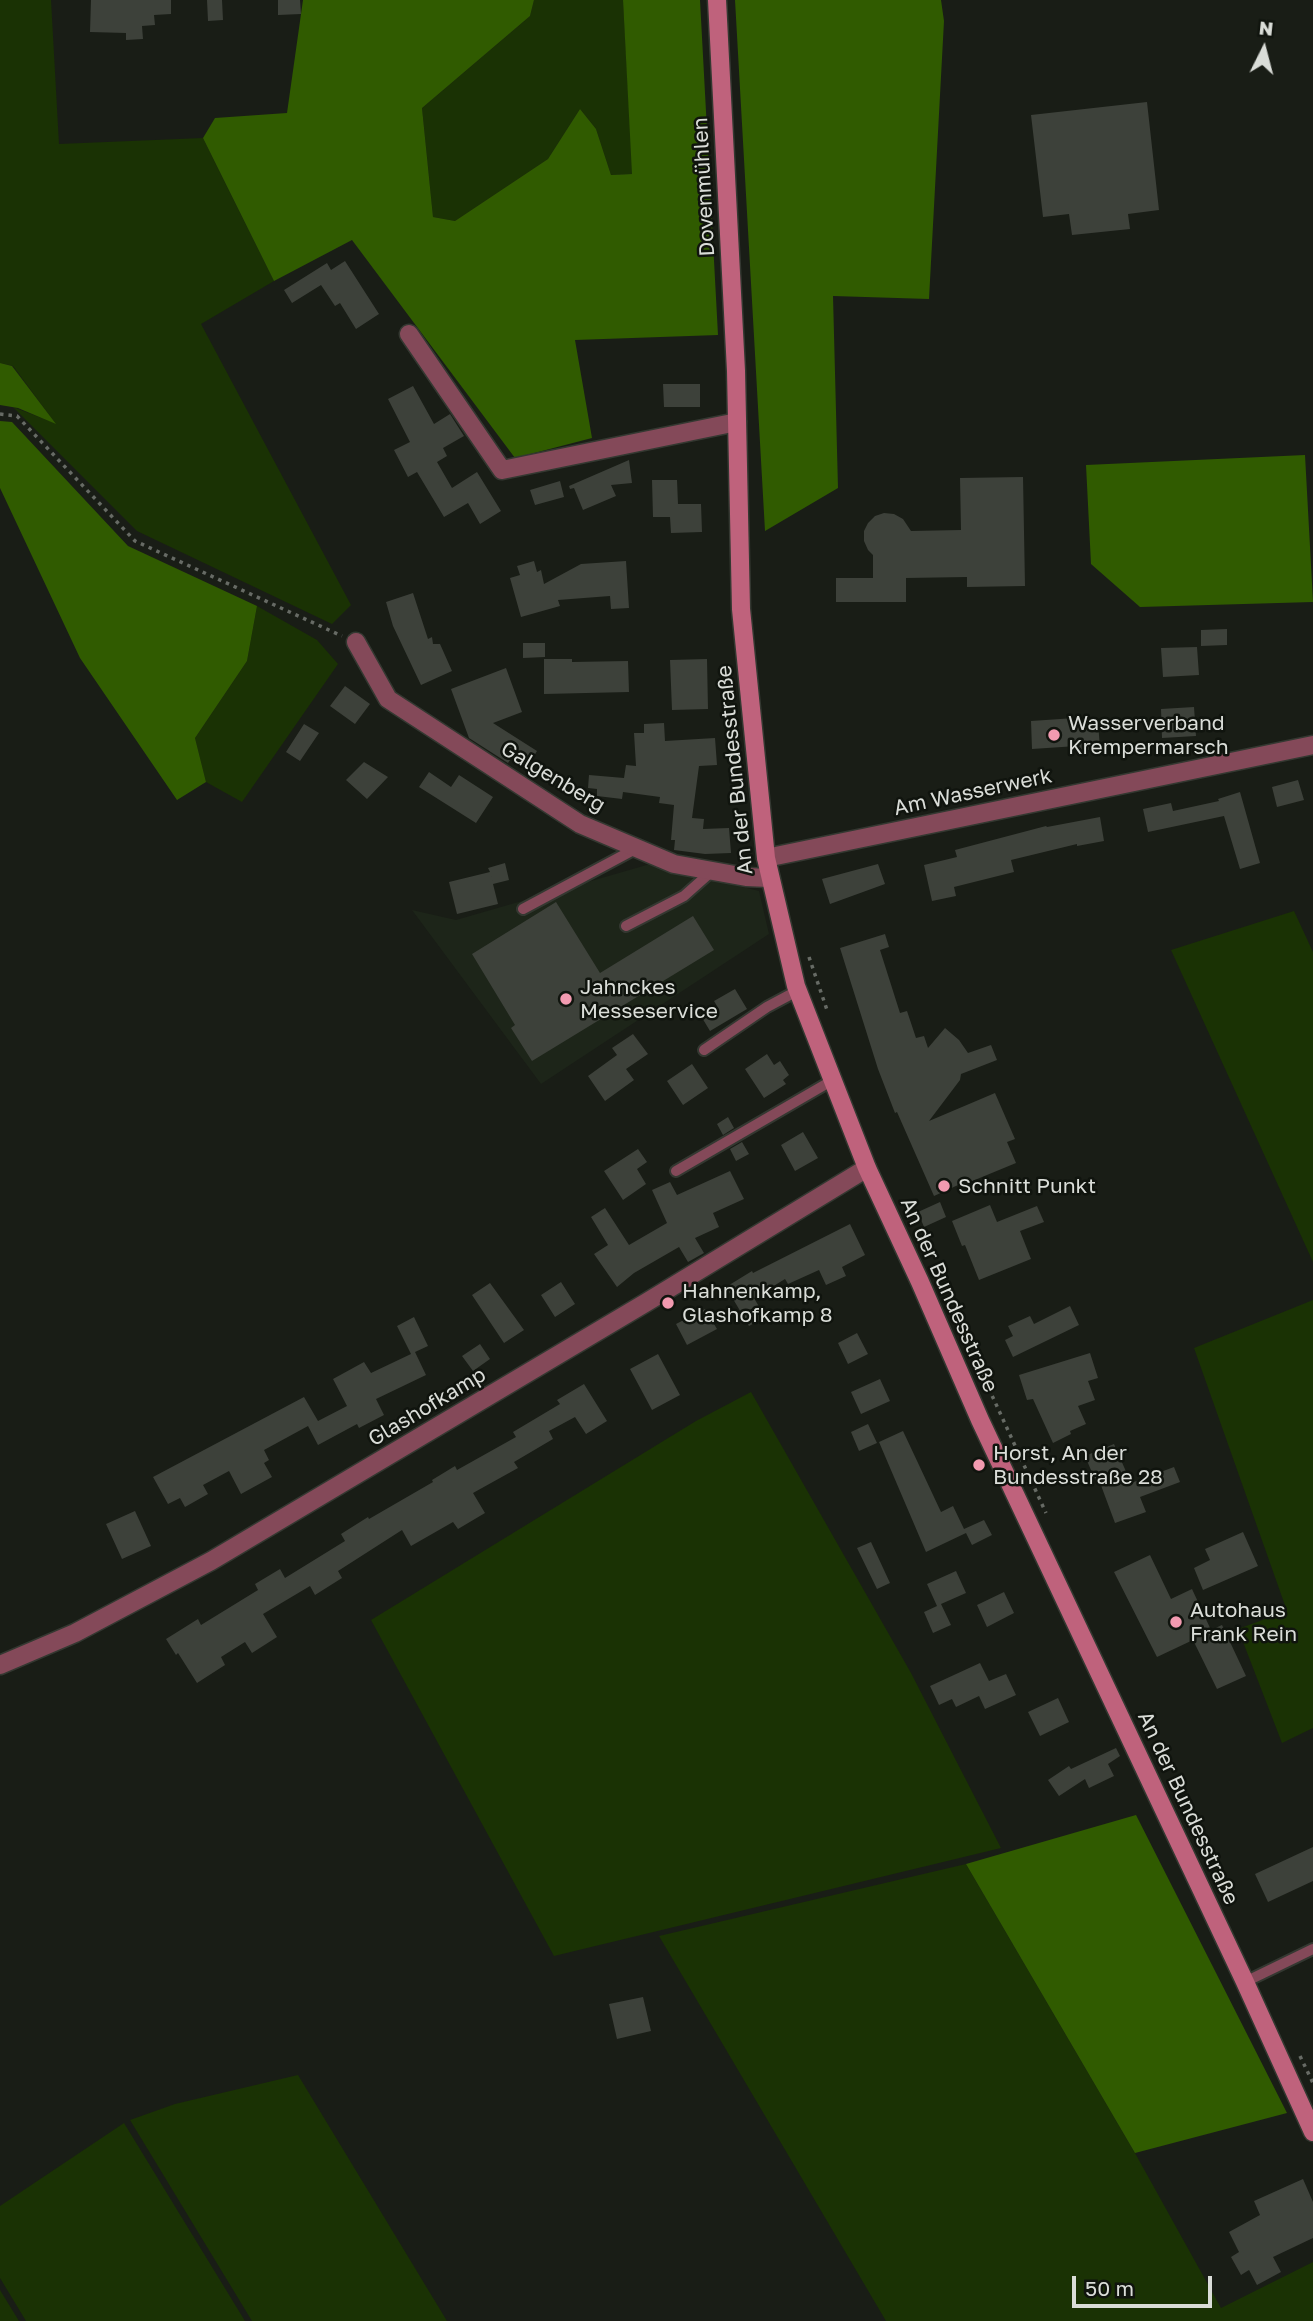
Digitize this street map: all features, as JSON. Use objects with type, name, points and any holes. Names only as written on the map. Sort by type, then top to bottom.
[{"type":"main road","name":"Dovenmühlen","points":[[717,0],[736,371]]},
{"type":"main road","name":"An der Bundesstraße","points":[[736,371],[741,609],[766,858],[797,991],[867,1168],[980,1420],[1313,2132]]},
{"type":"street","points":[[408,334],[502,470],[737,422]]},
{"type":"street","name":"Galgenberg","points":[[356,642],[388,699],[580,824],[674,864],[711,872],[769,878]]},
{"type":"street","name":"Am Wasserwerk","points":[[766,858],[1313,745]]},
{"type":"street","name":"Glashofkamp","points":[[0,1665],[75,1633],[211,1561],[647,1303],[867,1168]]},
{"type":"lane","points":[[523,909],[637,848]]},
{"type":"lane","points":[[626,926],[684,896],[711,872]]},
{"type":"lane","points":[[704,1050],[767,1007],[797,991]]},
{"type":"lane","points":[[676,1171],[833,1080]]},
{"type":"lane","points":[[1245,1982],[1313,1949]]},
{"type":"path","points":[[0,414],[17,416],[135,541],[356,642]]},
{"type":"path","points":[[807,949],[828,1013]]},
{"type":"path","points":[[977,1364],[1047,1516]]},
{"type":"path","points":[[1296,2046],[1313,2082]]},
{"type":"shaded area","points":[[657,862],[674,870],[759,891],[769,934],[541,1084],[412,910],[456,920]]},
{"type":"green space","points":[[0,0],[51,0],[59,144],[203,138],[274,281],[201,324],[351,605],[332,624],[137,531],[13,407],[55,423],[13,366],[0,363]]},
{"type":"green space","points":[[303,0],[534,0],[530,16],[422,108],[433,217],[455,221],[548,159],[580,109],[596,129],[611,175],[632,174],[623,0],[700,0],[718,335],[575,340],[592,438],[515,458],[352,240],[274,281],[203,138],[215,118],[287,113]]},
{"type":"green space","points":[[534,0],[623,0],[633,174],[611,175],[596,129],[580,109],[548,159],[455,221],[433,217],[422,108],[530,16]]},
{"type":"green space","points":[[735,0],[941,0],[944,21],[929,299],[833,296],[838,488],[765,531]]},
{"type":"green space","points":[[0,363],[12,366],[56,424],[18,408],[0,405]]},
{"type":"green space","points":[[0,421],[12,422],[128,546],[257,606],[247,661],[195,738],[206,782],[177,800],[80,658],[0,488]]},
{"type":"green space","points":[[1305,455],[1313,602],[1140,607],[1091,564],[1086,465]]},
{"type":"green space","points":[[257,606],[317,640],[338,664],[242,802],[206,782],[195,738],[247,661]]},
{"type":"green space","points":[[1294,911],[1313,952],[1313,1262],[1171,950]]},
{"type":"green space","points":[[1313,1300],[1313,1728],[1282,1743],[1238,1629],[1287,1611],[1194,1348]]},
{"type":"green space","points":[[751,1392],[911,1673],[1001,1848],[554,1956],[371,1620],[696,1421]]},
{"type":"green space","points":[[1136,1815],[1287,2113],[1135,2153],[966,1864]]},
{"type":"green space","points":[[966,1864],[1135,2153],[1221,2308],[1313,2262],[1313,2321],[886,2321],[659,1936]]},
{"type":"green space","points":[[298,2075],[447,2321],[252,2321],[130,2120],[175,2104]]},
{"type":"green space","points":[[124,2123],[245,2321],[26,2321],[0,2278],[0,2206]]},
{"type":"green space","points":[[0,2290],[19,2321],[0,2321]]},
{"type":"building","points":[[91,0],[171,0],[171,14],[154,15],[155,25],[142,26],[143,39],[126,40],[126,33],[90,32]]},
{"type":"building","points":[[207,0],[222,0],[223,20],[208,21]]},
{"type":"building","points":[[278,0],[300,0],[301,14],[278,15]]},
{"type":"building","points":[[1147,102],[1159,210],[1128,214],[1130,229],[1072,235],[1069,214],[1043,217],[1031,115]]},
{"type":"building","points":[[345,261],[379,314],[356,329],[340,303],[335,306],[321,285],[292,303],[284,290],[327,263],[331,270]]},
{"type":"building","points":[[663,384],[700,384],[700,407],[664,407]]},
{"type":"building","points":[[413,386],[434,424],[450,414],[464,436],[443,448],[447,456],[437,462],[452,488],[477,472],[501,511],[480,524],[468,503],[444,517],[417,472],[408,477],[394,450],[410,442],[388,399]]},
{"type":"building","points":[[629,460],[632,483],[611,485],[616,496],[583,510],[574,488],[570,489],[569,486]]},
{"type":"building","points":[[1023,477],[1025,586],[967,587],[967,577],[906,578],[906,602],[836,602],[836,578],[873,578],[873,555],[864,541],[864,531],[875,516],[894,514],[903,519],[911,531],[961,530],[960,478]]},
{"type":"building","points":[[652,480],[677,480],[678,504],[701,504],[702,532],[671,533],[670,517],[653,517]]},
{"type":"building","points":[[560,481],[564,497],[535,505],[530,490]]},
{"type":"building","points":[[534,561],[537,572],[541,570],[544,584],[581,564],[626,561],[629,608],[611,609],[610,596],[558,600],[560,606],[521,617],[510,578],[520,575],[517,566]]},
{"type":"building","points":[[413,593],[428,639],[432,637],[433,644],[440,644],[452,671],[421,685],[393,626],[386,602]]},
{"type":"building","points":[[1227,629],[1227,645],[1201,646],[1201,630]]},
{"type":"building","points":[[523,643],[545,643],[545,657],[523,658]]},
{"type":"building","points":[[1197,647],[1199,675],[1163,677],[1161,648]]},
{"type":"building","points":[[544,659],[572,659],[572,662],[628,661],[629,692],[544,694]]},
{"type":"building","points":[[707,659],[708,709],[672,710],[670,660]]},
{"type":"building","points":[[506,668],[522,712],[493,723],[537,751],[527,767],[512,757],[508,763],[469,738],[451,689]]},
{"type":"building","points":[[345,686],[370,704],[355,724],[330,706]]},
{"type":"building","points":[[1194,707],[1196,736],[1162,738],[1161,709]]},
{"type":"building","name":"Wasserverband Krempermarsch","points":[[1075,718],[1075,723],[1098,721],[1100,749],[1077,751],[1077,746],[1032,749],[1031,721]]},
{"type":"building","points":[[664,723],[665,741],[715,738],[717,765],[699,766],[692,818],[704,819],[703,829],[729,828],[731,853],[705,854],[674,850],[675,840],[671,840],[674,805],[659,803],[660,797],[623,792],[622,799],[597,796],[597,789],[588,788],[589,775],[624,778],[626,765],[636,766],[634,733],[644,733],[644,724]]},
{"type":"building","points":[[304,724],[319,733],[300,761],[286,752]]},
{"type":"building","points":[[364,762],[388,777],[367,799],[346,780]]},
{"type":"building","points":[[429,772],[451,787],[459,775],[493,797],[476,823],[419,787]]},
{"type":"building","points":[[1298,780],[1304,800],[1277,807],[1272,787]]},
{"type":"building","points":[[1240,792],[1260,863],[1240,869],[1224,816],[1148,832],[1143,809],[1171,803],[1173,811],[1219,801],[1218,799]]},
{"type":"building","points":[[1100,817],[1104,841],[1077,844],[1011,860],[1014,872],[954,887],[956,896],[932,901],[924,865],[957,857],[955,850],[1046,826]]},
{"type":"building","points":[[505,863],[509,880],[493,884],[488,868]]},
{"type":"building","points":[[878,864],[885,884],[830,904],[822,879]]},
{"type":"building","points":[[490,872],[498,904],[457,914],[449,882]]},
{"type":"building","name":"Jahnckes Messeservice","points":[[556,902],[600,973],[693,916],[714,950],[532,1061],[511,1028],[515,1025],[472,954]]},
{"type":"building","points":[[885,934],[889,947],[880,950],[900,1013],[907,1011],[916,1038],[924,1036],[928,1048],[945,1028],[959,1040],[968,1053],[991,1045],[997,1060],[961,1074],[960,1080],[929,1121],[995,1093],[1015,1139],[1007,1142],[1016,1163],[934,1196],[897,1112],[895,1113],[878,1069],[840,948]]},
{"type":"building","points":[[735,989],[747,1009],[710,1031],[701,1016],[717,1006],[714,1001]]},
{"type":"building","points":[[633,1034],[648,1054],[626,1069],[634,1080],[605,1101],[588,1076],[617,1055],[612,1048]]},
{"type":"building","points":[[767,1054],[774,1065],[780,1061],[789,1075],[783,1080],[786,1084],[764,1098],[745,1069]]},
{"type":"building","points":[[692,1064],[708,1088],[683,1105],[667,1081]]},
{"type":"building","points":[[728,1117],[734,1128],[723,1135],[717,1124]]},
{"type":"building","points":[[803,1132],[818,1158],[795,1171],[781,1145]]},
{"type":"building","points":[[742,1142],[749,1154],[736,1161],[730,1149]]},
{"type":"building","points":[[638,1149],[647,1162],[637,1169],[646,1184],[623,1200],[604,1171]]},
{"type":"building","points":[[730,1171],[744,1199],[713,1213],[719,1227],[695,1238],[704,1253],[688,1262],[679,1247],[634,1273],[617,1287],[594,1254],[608,1245],[591,1217],[605,1208],[629,1245],[667,1223],[652,1190],[670,1182],[677,1195]]},
{"type":"building","points":[[940,1202],[946,1217],[924,1227],[918,1212]]},
{"type":"building","points":[[990,1205],[997,1222],[1037,1206],[1044,1222],[1020,1231],[1031,1259],[979,1280],[952,1221]]},
{"type":"building","points":[[850,1224],[865,1255],[842,1267],[846,1276],[826,1285],[819,1270],[788,1284],[785,1279],[754,1298],[765,1317],[749,1326],[726,1287],[752,1271],[753,1273]]},
{"type":"building","points":[[561,1282],[575,1304],[555,1317],[541,1295]]},
{"type":"building","points":[[490,1283],[524,1330],[504,1343],[472,1295]]},
{"type":"building","points":[[1070,1306],[1079,1325],[1013,1357],[1005,1340],[1013,1336],[1008,1326],[1030,1316],[1034,1324]]},
{"type":"building","points":[[705,1309],[717,1329],[687,1345],[676,1324]]},
{"type":"building","points":[[414,1317],[428,1346],[415,1352],[426,1375],[376,1399],[384,1415],[359,1428],[357,1424],[318,1445],[308,1426],[264,1450],[269,1460],[264,1463],[272,1477],[241,1494],[229,1471],[203,1485],[208,1494],[185,1507],[180,1498],[168,1504],[153,1477],[304,1397],[318,1421],[347,1406],[333,1379],[364,1362],[371,1373],[411,1354],[397,1326]]},
{"type":"building","points":[[857,1333],[868,1354],[848,1364],[838,1343]]},
{"type":"building","points":[[480,1344],[490,1359],[473,1371],[462,1356]]},
{"type":"building","points":[[1090,1353],[1098,1378],[1088,1381],[1095,1400],[1078,1406],[1086,1424],[1053,1443],[1033,1399],[1027,1400],[1019,1375]]},
{"type":"building","points":[[658,1354],[680,1395],[652,1410],[630,1369]]},
{"type":"building","points":[[880,1379],[890,1401],[861,1414],[851,1392]]},
{"type":"building","points":[[584,1384],[607,1421],[586,1434],[575,1417],[549,1431],[553,1439],[514,1462],[518,1468],[473,1493],[485,1513],[458,1529],[453,1522],[411,1546],[402,1530],[338,1571],[342,1578],[315,1595],[310,1586],[263,1614],[277,1637],[252,1653],[245,1642],[221,1657],[225,1665],[197,1683],[178,1653],[176,1655],[166,1639],[198,1619],[201,1625],[258,1590],[255,1584],[280,1569],[285,1578],[345,1541],[341,1534],[368,1517],[369,1519],[433,1482],[432,1480],[455,1466],[457,1470],[516,1437],[513,1432],[560,1404],[557,1400]]},
{"type":"building","points":[[868,1424],[877,1443],[859,1451],[851,1432]]},
{"type":"building","points":[[903,1431],[941,1512],[953,1506],[964,1529],[984,1520],[992,1535],[972,1545],[966,1533],[926,1552],[879,1442]]},
{"type":"building","points":[[1114,1444],[1131,1483],[1174,1467],[1180,1482],[1140,1497],[1146,1512],[1115,1523],[1099,1480],[1096,1482],[1085,1456]]},
{"type":"building","points":[[135,1511],[151,1546],[122,1559],[106,1524]]},
{"type":"building","points":[[1243,1532],[1258,1566],[1203,1590],[1194,1568],[1210,1560],[1205,1549]]},
{"type":"building","points":[[871,1542],[890,1583],[877,1589],[857,1548]]},
{"type":"building","name":"Autohaus Frank Rein","points":[[1150,1555],[1171,1599],[1192,1589],[1211,1630],[1222,1625],[1246,1676],[1217,1689],[1193,1640],[1157,1657],[1114,1572]]},
{"type":"building","points":[[956,1571],[966,1593],[941,1604],[951,1625],[933,1633],[924,1612],[937,1606],[927,1584]]},
{"type":"building","points":[[1004,1592],[1014,1613],[987,1627],[977,1605]]},
{"type":"building","points":[[980,1663],[989,1681],[1006,1674],[1016,1695],[985,1709],[979,1696],[956,1707],[952,1699],[939,1705],[930,1686]]},
{"type":"building","points":[[1058,1698],[1069,1722],[1040,1736],[1028,1712]]},
{"type":"building","points":[[1116,1748],[1120,1756],[1108,1764],[1114,1776],[1089,1788],[1085,1779],[1059,1796],[1048,1780],[1069,1766],[1071,1769]]},
{"type":"building","points":[[1313,1847],[1313,1881],[1268,1902],[1255,1874]]},
{"type":"building","points":[[643,1997],[651,2031],[617,2039],[609,2004]]},
{"type":"building","points":[[1303,2179],[1313,2202],[1313,2238],[1273,2257],[1281,2272],[1257,2285],[1249,2270],[1241,2275],[1231,2257],[1239,2252],[1229,2232],[1260,2215],[1254,2201]]},
{"type":"place","name":"Wasserverband Krempermarsch","points":[[1054,735]]},
{"type":"place","name":"Jahnckes Messeservice","points":[[566,999]]},
{"type":"place","name":"Schnitt Punkt","points":[[944,1186]]},
{"type":"place","name":"Hahnenkamp, Glashofkamp 8","points":[[668,1303]]},
{"type":"place","name":"Horst, An der Bundesstraße 28","points":[[979,1465]]},
{"type":"place","name":"Autohaus Frank Rein","points":[[1176,1622]]}]
